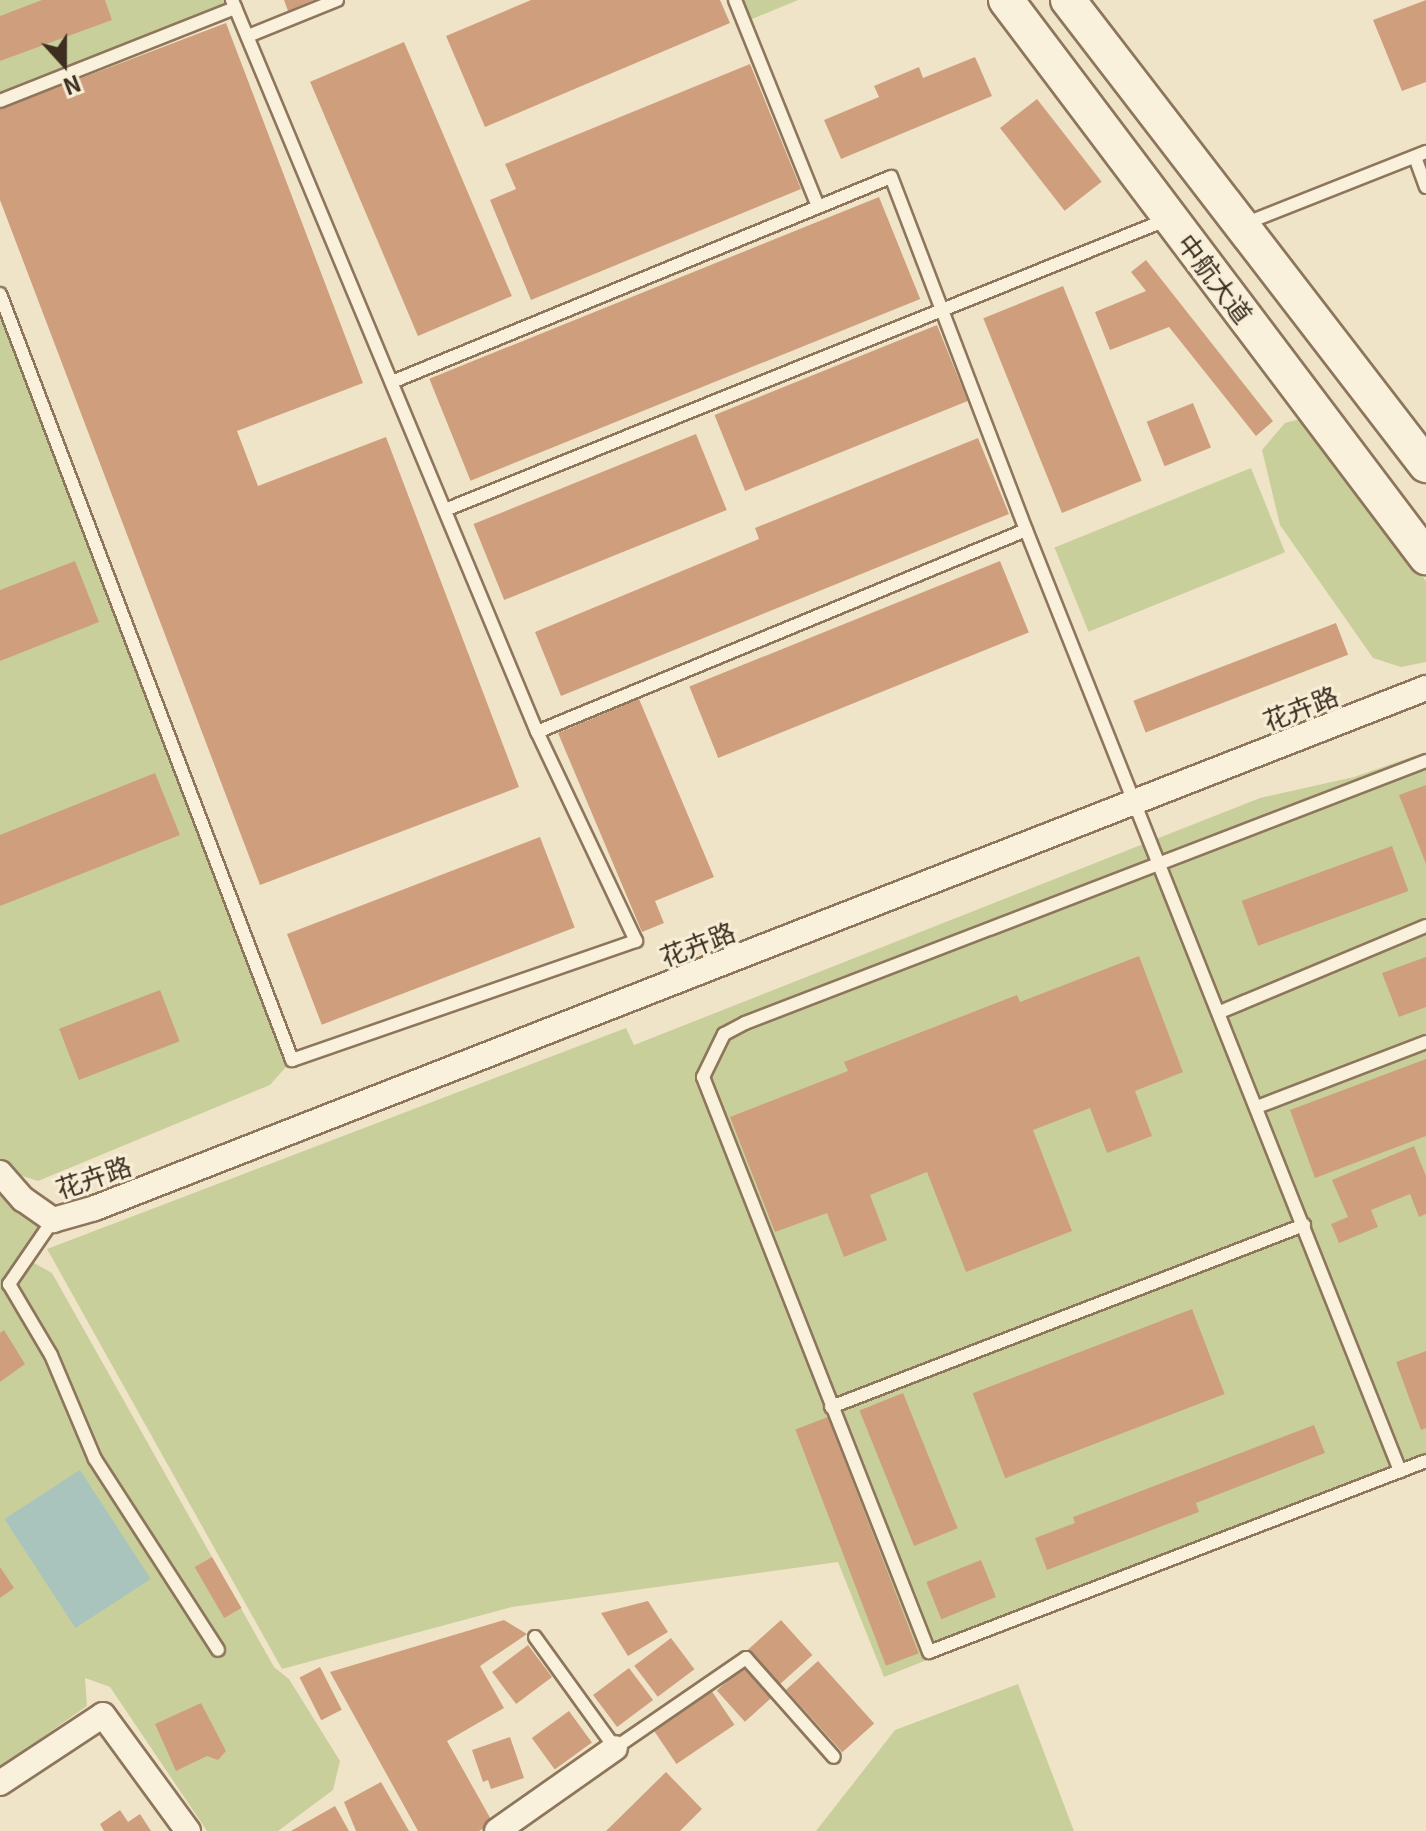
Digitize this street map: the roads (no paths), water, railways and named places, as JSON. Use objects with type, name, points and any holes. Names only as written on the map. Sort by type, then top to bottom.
[{"type":"main road","name":"中航大道","points":[[1006,0],[1426,557]]},
{"type":"main road","name":"中航大道","points":[[1068,0],[1426,465]]},
{"type":"street","name":"花卉路","points":[[0,1173],[23,1199],[53,1220],[1426,688]]},
{"type":"street","points":[[0,1783],[103,1715],[188,1831]]},
{"type":"street","points":[[497,1831],[615,1748]]},
{"type":"lane","points":[[248,36],[337,0]]},
{"type":"lane","points":[[735,0],[818,206]]},
{"type":"lane","points":[[0,101],[234,4],[537,732],[636,941],[292,1060],[0,294]]},
{"type":"lane","points":[[1241,225],[1420,154],[1426,187]]},
{"type":"lane","points":[[392,382],[891,177],[1026,530],[1137,801],[1400,1471]]},
{"type":"lane","points":[[445,510],[1171,218]]},
{"type":"lane","points":[[537,732],[1026,530]]},
{"type":"lane","points":[[1426,761],[745,1023],[724,1034],[713,1047],[703,1077],[707,1096],[929,1652],[1426,1461]]},
{"type":"lane","points":[[1220,1012],[1426,926]]},
{"type":"lane","points":[[1257,1107],[1426,1042]]},
{"type":"lane","points":[[53,1220],[4,1287],[51,1355],[95,1459],[218,1650]]},
{"type":"lane","points":[[831,1407],[1304,1225]]},
{"type":"lane","points":[[535,1637],[615,1748],[746,1658],[834,1757]]},
{"type":"water","points":[[80,1470],[151,1579],[75,1628],[5,1519]]}]
